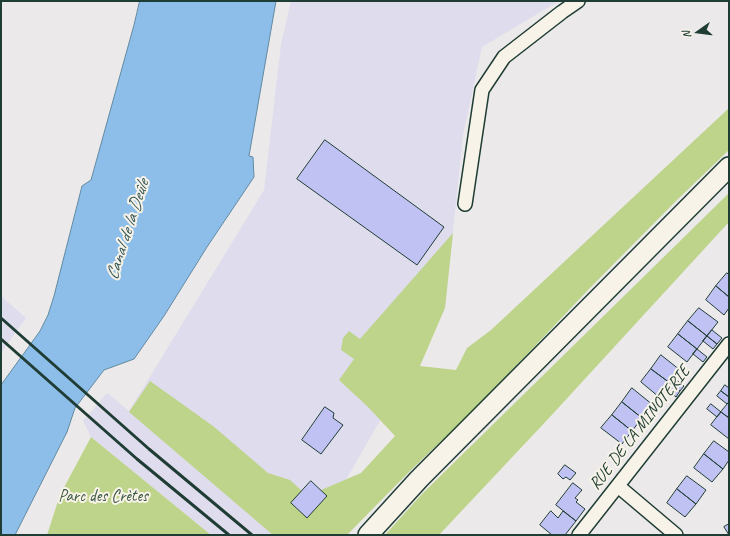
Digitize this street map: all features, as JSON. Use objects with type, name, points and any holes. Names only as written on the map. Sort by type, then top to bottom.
[{"type":"main road","points":[[368,535],[419,479],[729,167]]},
{"type":"street","points":[[465,204],[482,90],[504,57],[578,1]]},
{"type":"street","name":"RUE DE LA MINOTERIE","points":[[579,535],[729,344]]},
{"type":"street","points":[[618,486],[676,535]]},
{"type":"shaded area","points":[[291,1],[559,1],[482,47],[463,135],[445,308],[314,535],[211,535],[91,437],[83,421],[107,393],[129,411],[264,190],[281,44]]},
{"type":"shaded area","points":[[1,296],[26,318],[1,353]]},
{"type":"green space","points":[[729,108],[729,150],[588,290],[483,401],[411,470],[347,535],[273,535],[129,412],[150,381],[213,426],[268,473],[290,480],[302,491],[291,503],[307,518],[327,496],[321,490],[361,473],[395,436],[368,407],[339,380],[354,359],[341,350],[343,338],[349,331],[360,339],[453,233],[445,308],[420,366],[456,370],[467,348],[491,330]]},
{"type":"green space","points":[[729,193],[729,222],[439,535],[385,535],[421,495]]},
{"type":"green space","name":"Parc des Crètes","points":[[91,437],[211,535],[47,535],[60,495]]},
{"type":"water","name":"Canal de la Deûle","points":[[140,1],[276,1],[249,156],[253,157],[254,177],[207,247],[164,316],[134,359],[104,370],[75,408],[67,432],[15,535],[1,535],[1,385],[40,331],[48,315],[82,186],[91,180]]},
{"type":"building","points":[[325,140],[444,227],[417,265],[297,179]]},
{"type":"building","points":[[727,273],[729,275],[729,297],[716,286]]},
{"type":"building","points":[[716,286],[729,297],[729,308],[724,315],[706,300]]},
{"type":"building","points":[[699,308],[718,322],[707,336],[688,321]]},
{"type":"building","points":[[688,321],[707,336],[697,349],[678,334]]},
{"type":"building","points":[[712,330],[722,338],[717,344],[707,336]]},
{"type":"building","points":[[678,334],[697,349],[687,362],[668,347]]},
{"type":"building","points":[[707,336],[717,344],[713,349],[703,341]]},
{"type":"building","points":[[697,349],[707,357],[703,362],[693,354]]},
{"type":"building","points":[[661,355],[680,370],[670,383],[651,369]]},
{"type":"building","points":[[651,369],[670,383],[659,397],[641,382]]},
{"type":"building","points":[[674,378],[684,386],[680,391],[670,383]]},
{"type":"building","points":[[670,383],[680,391],[676,397],[666,389]]},
{"type":"building","points":[[725,385],[729,388],[729,397],[721,391]]},
{"type":"building","points":[[632,388],[653,405],[642,418],[622,402]]},
{"type":"building","points":[[721,391],[729,397],[729,402],[727,404],[717,396]]},
{"type":"building","points":[[622,402],[642,418],[632,431],[612,415]]},
{"type":"building","points":[[729,402],[729,418],[721,412]]},
{"type":"building","points":[[711,404],[721,412],[717,417],[707,409]]},
{"type":"building","points":[[325,407],[334,413],[333,418],[343,425],[321,454],[302,440]]},
{"type":"building","points":[[721,412],[729,418],[729,439],[711,425]]},
{"type":"building","points":[[612,415],[632,431],[622,444],[601,428]]},
{"type":"building","points":[[714,441],[729,452],[729,460],[723,469],[704,454]]},
{"type":"building","points":[[704,454],[723,469],[712,482],[694,468]]},
{"type":"building","points":[[565,465],[576,473],[570,480],[566,477],[563,479],[558,474]]},
{"type":"building","points":[[687,476],[706,490],[696,504],[677,489]]},
{"type":"building","points":[[311,481],[327,496],[307,518],[291,503]]},
{"type":"building","points":[[573,483],[582,490],[575,498],[578,500],[576,502],[585,509],[576,521],[556,505]]},
{"type":"building","points":[[677,489],[696,504],[685,517],[667,503]]},
{"type":"building","points":[[551,511],[558,518],[563,511],[576,521],[565,535],[552,535],[540,525]]},
{"type":"building","points":[[729,524],[729,535],[724,527]]},
{"type":"railway","points":[[1,318],[149,449],[252,535]]},
{"type":"railway","points":[[1,339],[137,459],[229,535]]}]
